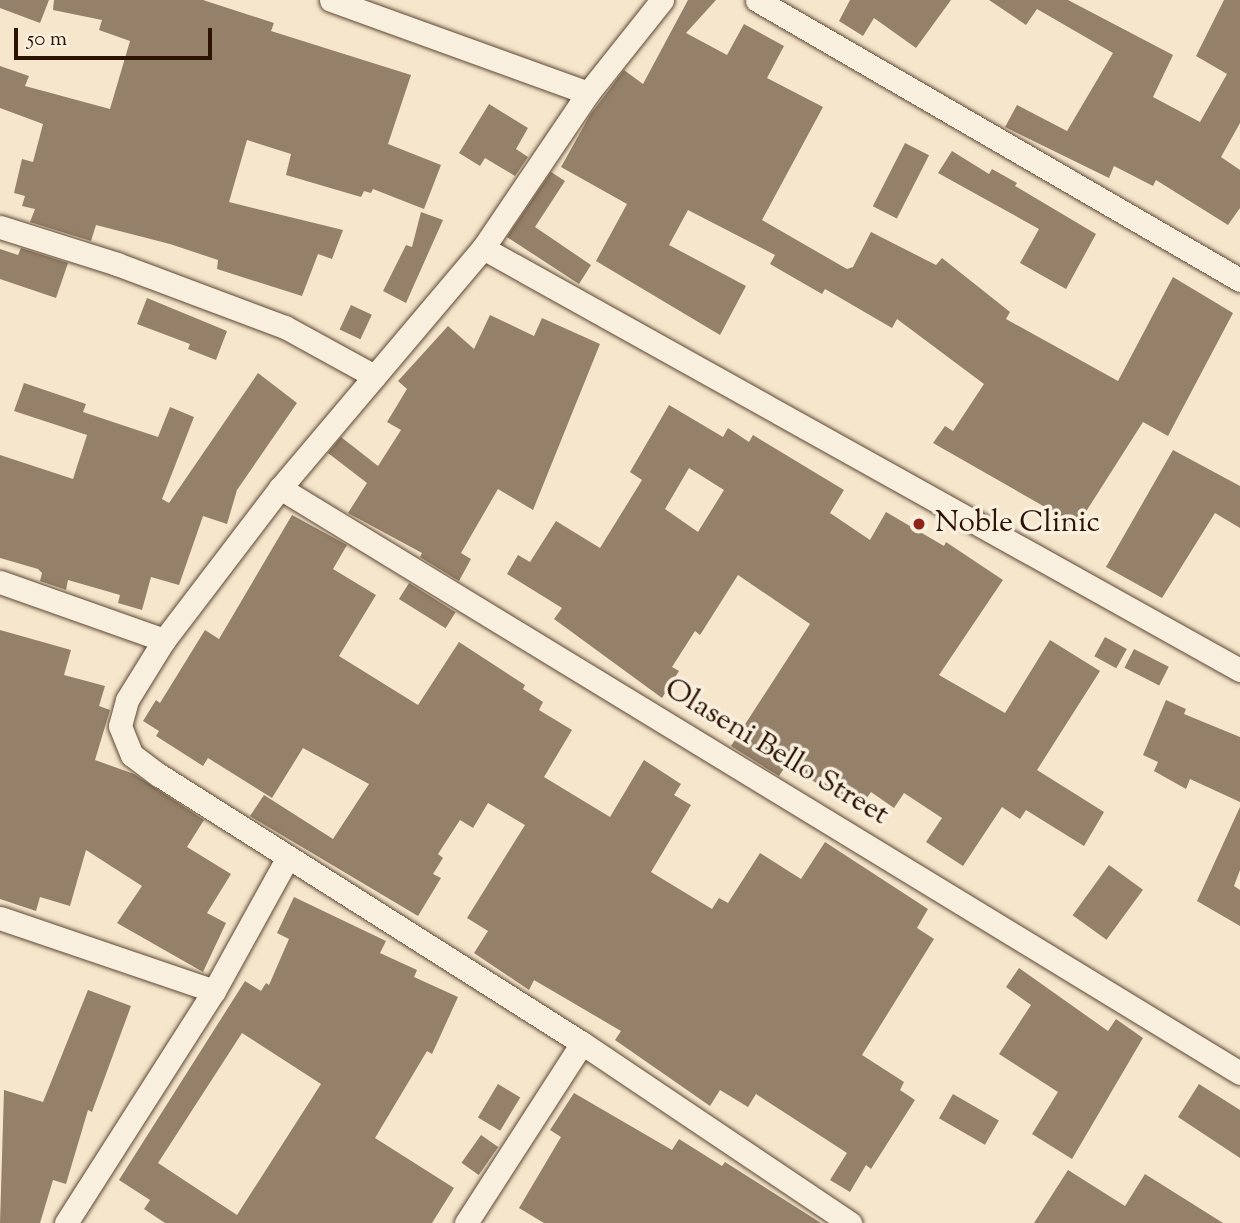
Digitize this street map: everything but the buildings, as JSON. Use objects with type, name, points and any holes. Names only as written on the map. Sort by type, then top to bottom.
[{"type":"street","points":[[331,0],[587,93]]},
{"type":"street","points":[[662,0],[587,93],[483,248],[280,488],[164,640],[127,700],[120,726],[132,755],[288,859],[582,1043],[850,1223]]},
{"type":"street","points":[[757,0],[1240,280]]},
{"type":"street","points":[[0,228],[117,264],[285,327],[374,376]]},
{"type":"street","points":[[483,248],[1240,670]]},
{"type":"street","name":"Olaseni Bello Street","points":[[280,488],[1240,1073]]},
{"type":"street","points":[[0,582],[164,640]]},
{"type":"street","points":[[66,1223],[214,991],[288,859]]},
{"type":"street","points":[[0,918],[214,991]]},
{"type":"street","points":[[466,1223],[582,1043]]},
{"type":"place","name":"Noble Clinic","points":[[919,524]]}]
